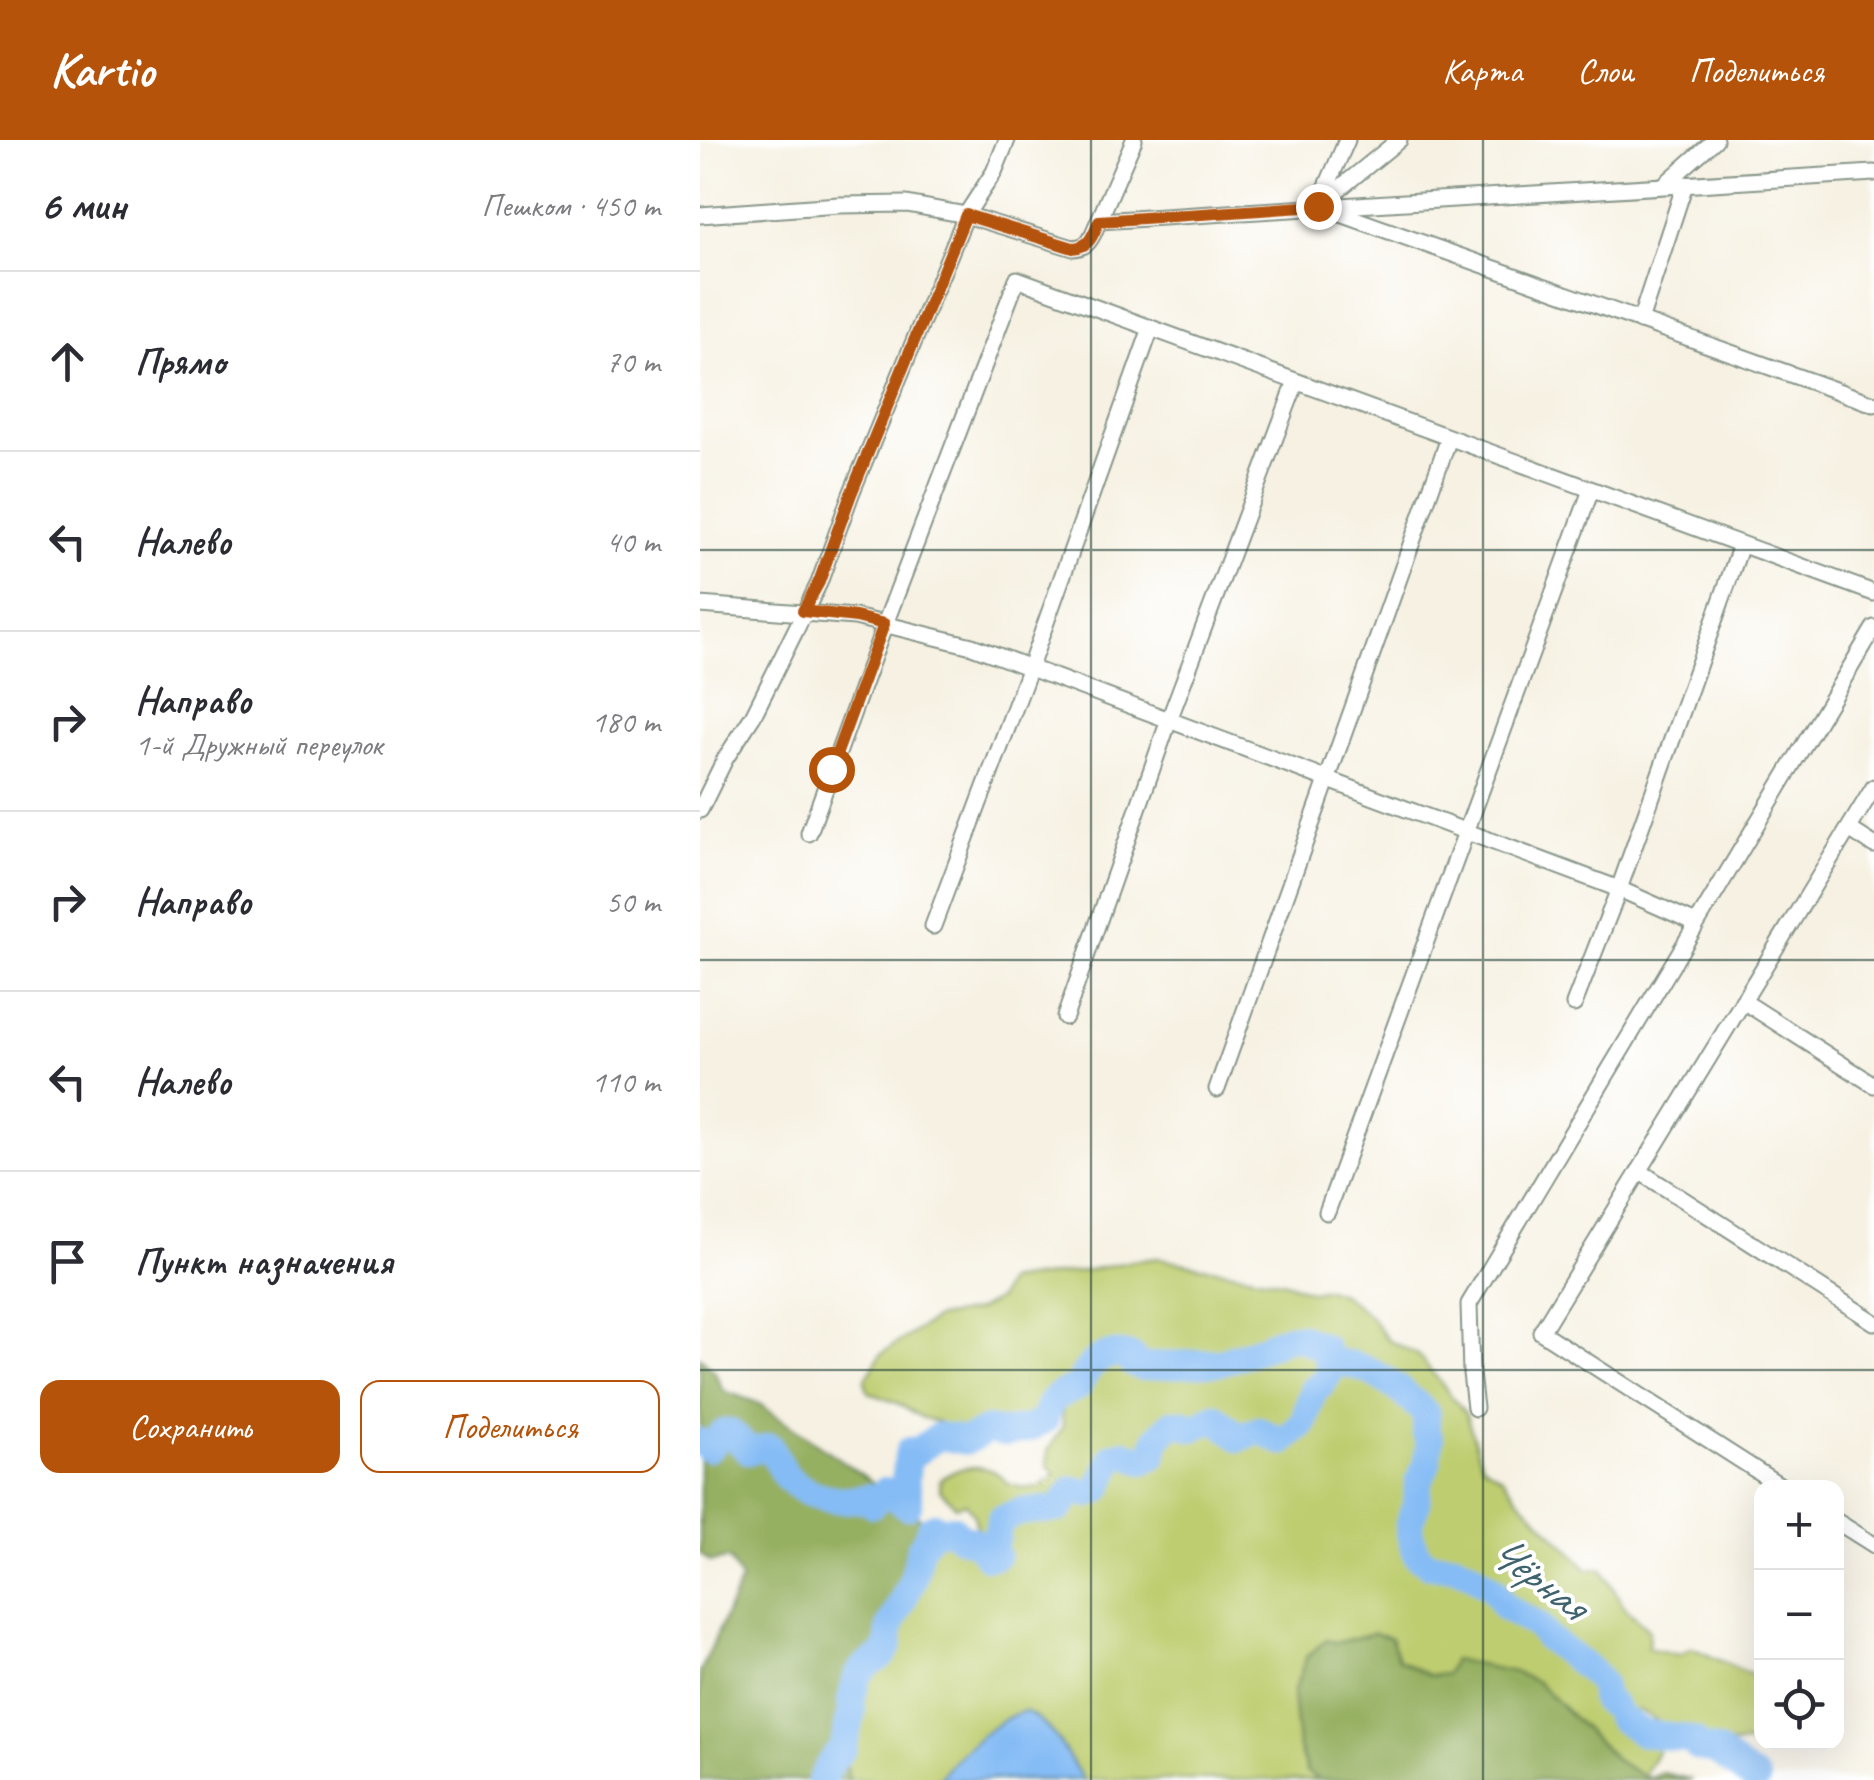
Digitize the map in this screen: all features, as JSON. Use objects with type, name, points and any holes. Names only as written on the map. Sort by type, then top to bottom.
[{"type":"street","points":[[700,810],[725,759],[753,716],[819,582],[851,494],[966,215],[994,172],[1007,140]]},
{"type":"street","points":[[700,214],[891,202],[966,215],[1073,248],[1082,247],[1089,242],[1134,140]]},
{"type":"street","points":[[1318,206],[1347,140]]},
{"type":"street","points":[[1318,206],[1399,140]]},
{"type":"street","points":[[1664,185],[1714,140]]},
{"type":"street","points":[[1099,221],[1874,173]]},
{"type":"street","points":[[1640,321],[1686,184]]},
{"type":"street","points":[[1318,206],[1874,404]]},
{"type":"street","points":[[809,833],[1016,279],[1874,594]]},
{"type":"street","points":[[933,926],[1151,328]]},
{"type":"street","points":[[1065,1017],[1169,720],[1296,382]]},
{"type":"street","points":[[1217,1089],[1449,438]]},
{"type":"street","points":[[1327,1212],[1591,490]]},
{"type":"street","points":[[1574,1004],[1620,889],[1741,545]]},
{"type":"street","points":[[700,604],[856,617],[972,646],[1620,889],[1696,923]]},
{"type":"street","points":[[1475,1408],[1469,1304],[1874,628]]},
{"type":"street","points":[[1772,1480],[1541,1332],[1874,787]]},
{"type":"street","points":[[1849,829],[1874,845]]},
{"type":"street","points":[[1743,1001],[1874,1085]]},
{"type":"street","points":[[1639,1171],[1874,1322]]},
{"type":"street","points":[[1844,1526],[1874,1545]]},
{"type":"green space","points":[[1159,1258],[1285,1282],[1312,1292],[1327,1289],[1342,1294],[1369,1315],[1388,1340],[1418,1355],[1466,1414],[1482,1464],[1502,1477],[1588,1569],[1602,1569],[1624,1607],[1649,1630],[1648,1648],[1679,1655],[1692,1648],[1754,1676],[1754,1744],[1724,1745],[1702,1740],[1639,1710],[1620,1718],[1616,1727],[1635,1739],[1655,1744],[1658,1750],[1643,1776],[1617,1761],[1537,1682],[1431,1676],[1398,1659],[1374,1633],[1307,1656],[1293,1693],[1298,1745],[1306,1772],[1319,1780],[849,1780],[843,1748],[857,1677],[889,1645],[890,1627],[930,1528],[952,1528],[959,1536],[978,1543],[987,1556],[996,1555],[993,1546],[978,1534],[974,1515],[966,1503],[956,1506],[940,1490],[940,1480],[972,1467],[993,1471],[1019,1487],[1038,1487],[1048,1482],[1055,1473],[1048,1467],[1048,1450],[1063,1427],[1062,1410],[1078,1388],[1055,1398],[1045,1420],[1030,1428],[1005,1433],[987,1430],[959,1442],[939,1422],[868,1392],[865,1380],[881,1354],[936,1318],[975,1311],[998,1299],[1007,1282]]},
{"type":"green space","points":[[700,1357],[714,1371],[724,1391],[758,1403],[907,1506],[930,1528],[920,1548],[913,1579],[890,1627],[889,1645],[857,1677],[843,1748],[849,1780],[700,1780],[700,1673],[741,1580],[729,1559],[710,1562],[700,1553]]},
{"type":"green space","points":[[1374,1633],[1391,1638],[1398,1659],[1431,1676],[1446,1674],[1453,1660],[1514,1672],[1537,1682],[1617,1761],[1643,1776],[1651,1778],[1663,1773],[1692,1780],[1319,1780],[1307,1772],[1298,1744],[1293,1693],[1307,1656],[1327,1639],[1336,1643]]},
{"type":"water","points":[[1025,1711],[1051,1732],[1083,1780],[938,1780],[977,1739]]},
{"type":"waterway","points":[[907,1506],[904,1483],[909,1451],[916,1452],[939,1436],[966,1441],[987,1430],[1005,1433],[1030,1428],[1045,1420],[1052,1401],[1078,1387],[1092,1364],[1105,1356],[1132,1357],[1133,1364],[1141,1367],[1220,1362],[1288,1337],[1300,1337],[1324,1348],[1327,1358],[1335,1363]]},
{"type":"waterway","name":"Чёрная","points":[[821,1780],[843,1748],[857,1677],[889,1645],[890,1627],[913,1579],[920,1548],[930,1528],[952,1528],[959,1536],[978,1543],[987,1556],[996,1555],[993,1546],[1001,1519],[1019,1512],[1059,1509],[1073,1490],[1090,1494],[1098,1490],[1114,1456],[1125,1453],[1143,1461],[1153,1456],[1157,1439],[1172,1423],[1193,1428],[1215,1417],[1240,1438],[1259,1430],[1283,1442],[1304,1423],[1313,1390],[1322,1384],[1335,1363],[1373,1373],[1426,1414],[1426,1433],[1430,1439],[1427,1463],[1409,1523],[1417,1556],[1430,1565],[1456,1566],[1493,1589],[1505,1607],[1538,1626],[1547,1638],[1592,1672],[1601,1684],[1605,1701],[1620,1718],[1643,1733],[1694,1741],[1756,1780]]},
{"type":"waterway","points":[[700,1442],[708,1448],[724,1433],[731,1433],[750,1451],[770,1447],[786,1476],[804,1490],[836,1499],[869,1497],[873,1504],[885,1491],[907,1506]]},
{"type":"route","points":[[831,769],[884,624],[803,611],[819,582],[851,494],[966,215],[1073,248],[1089,242],[1099,221],[1318,206]]}]
